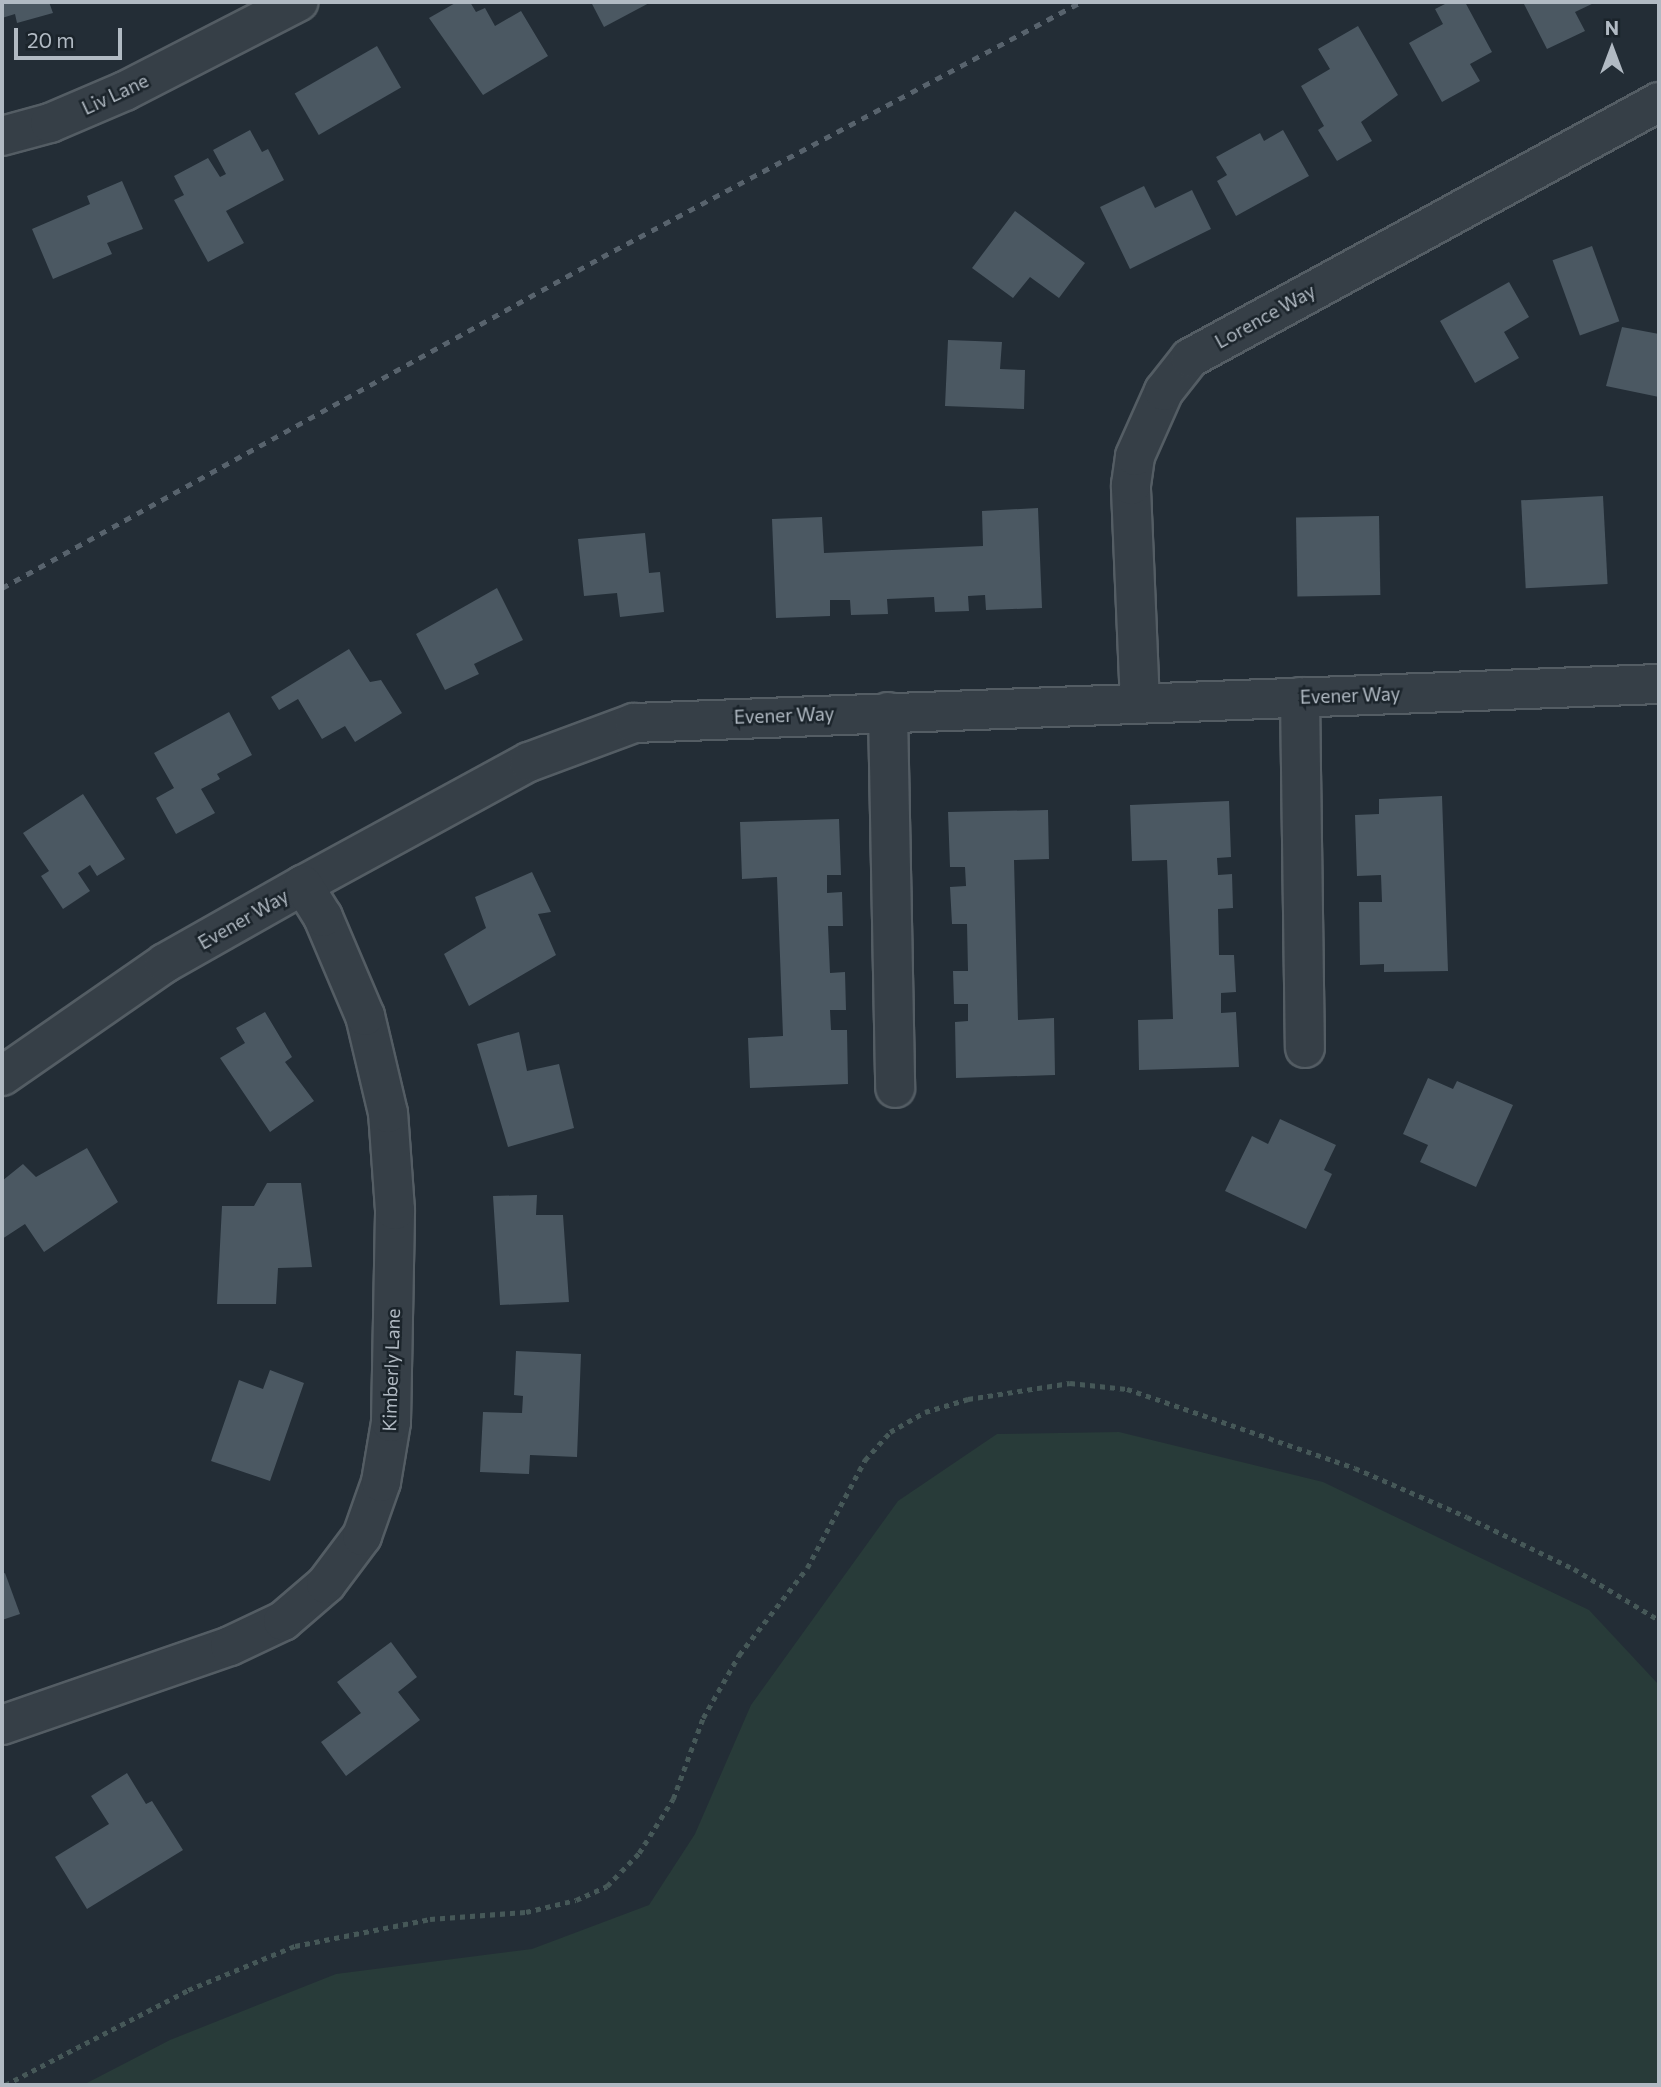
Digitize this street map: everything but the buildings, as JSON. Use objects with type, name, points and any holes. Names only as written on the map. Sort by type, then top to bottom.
[{"type":"street","name":"Liv Lane","points":[[2,136],[50,123],[125,91],[298,2]]},
{"type":"street","name":"Lorence Way","points":[[1140,704],[1131,485],[1135,456],[1164,391],[1190,358],[1659,103]]},
{"type":"street","name":"Evener Way","points":[[2,1076],[165,963],[303,885],[529,762],[634,723],[1659,684]]},
{"type":"street","points":[[1300,696],[1305,1048]]},
{"type":"street","points":[[888,712],[895,1088]]},
{"type":"street","name":"Kimberly Lane","points":[[2,1725],[230,1646],[283,1621],[326,1584],[362,1536],[381,1482],[391,1409],[395,1210],[388,1113],[365,1016],[323,917],[303,885]]},
{"type":"path","points":[[5,2085],[188,1990],[295,1946],[430,1919],[526,1912],[576,1900],[607,1886],[639,1853],[673,1799],[703,1718],[739,1655],[807,1568],[865,1460],[890,1432],[925,1412],[968,1399],[1070,1382],[1127,1389],[1405,1490],[1574,1569],[1659,1620]]},
{"type":"green space","points":[[1119,1432],[1323,1482],[1589,1610],[1659,1685],[1659,2085],[83,2085],[170,2040],[336,1974],[532,1949],[649,1905],[695,1834],[751,1705],[898,1501],[997,1434]]},
{"type":"railway","points":[[2,588],[602,257],[1081,2]]}]
